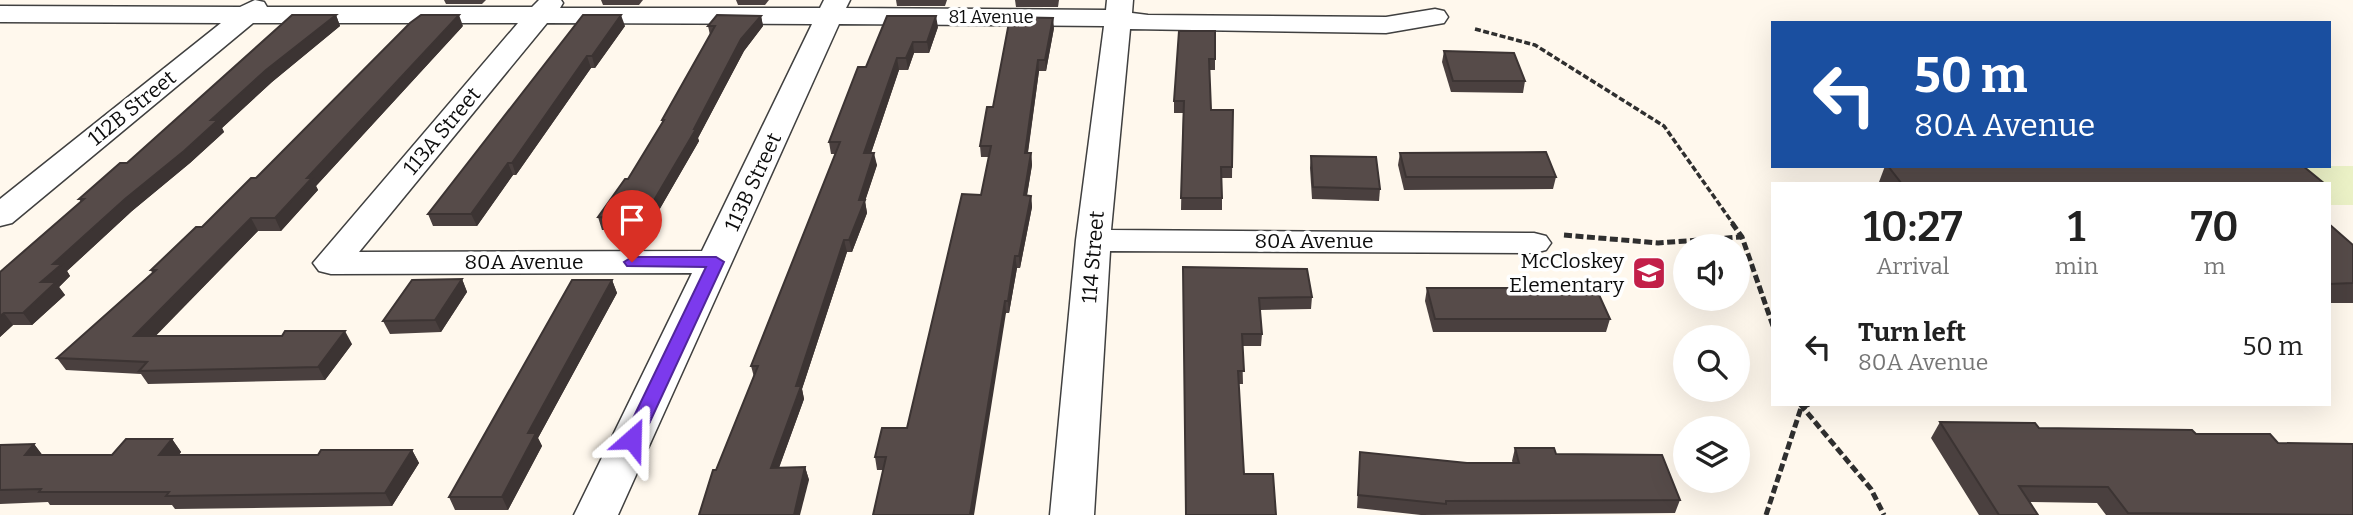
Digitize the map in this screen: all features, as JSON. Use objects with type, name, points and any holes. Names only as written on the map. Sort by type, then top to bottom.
[{"type":"street","name":"81 Avenue","points":[[0,14],[257,7],[547,7],[833,8],[1096,17],[1119,10],[1148,23],[1386,24],[1435,17]]},
{"type":"street","name":"112B Street","points":[[0,216],[257,7]]},
{"type":"street","name":"113A Street","points":[[331,263],[547,7]]},
{"type":"street","name":"113B Street","points":[[596,515],[833,8]]},
{"type":"street","name":"114 Street","points":[[1072,515],[1093,240],[1119,10]]},
{"type":"street","name":"80A Avenue","points":[[1093,240],[1549,239]]},
{"type":"street","name":"80A Avenue","points":[[331,263],[716,262]]},
{"type":"path","points":[[1475,29],[1535,46],[1664,126],[1740,234]]},
{"type":"path","points":[[1549,239],[1673,242]]},
{"type":"path","points":[[1750,260],[1771,320]]},
{"type":"path","points":[[1766,515],[1801,406]]},
{"type":"path","points":[[1801,406],[1871,489],[1884,515]]},
{"type":"green space","points":[[2353,166],[2353,205],[2331,205],[2331,182],[2301,182],[2285,168]]},
{"type":"building","points":[[292,15],[336,15],[266,70],[211,120],[218,120],[184,151],[125,199],[53,264],[62,264],[41,282],[56,282],[23,313],[4,313],[0,316],[0,272],[84,199],[79,199],[120,163],[127,163]]},
{"type":"building","points":[[421,15],[459,15],[307,178],[312,178],[275,218],[251,218],[134,336],[282,336],[285,331],[345,331],[318,367],[139,371],[147,362],[57,358],[156,270],[151,270],[196,227],[202,227],[251,178],[256,178]]},
{"type":"building","points":[[583,15],[621,15],[592,56],[587,56],[512,163],[508,163],[471,214],[428,214]]},
{"type":"building","points":[[717,15],[761,16],[741,39],[696,129],[643,219],[598,217],[625,179],[628,179],[664,120],[715,26],[708,26]]},
{"type":"building","points":[[887,16],[936,16],[927,42],[913,42],[906,58],[897,58],[864,153],[874,153],[859,200],[865,200],[849,240],[844,240],[796,386],[801,386],[771,468],[805,467],[794,515],[699,515],[713,470],[716,470],[758,366],[751,366],[840,142],[829,142],[858,67],[866,67]]},
{"type":"building","points":[[1010,17],[1053,18],[1045,60],[1038,60],[1025,153],[1031,153],[1024,195],[1031,196],[1019,256],[1015,256],[1008,301],[1005,301],[970,515],[873,515],[886,457],[875,457],[882,428],[907,428],[962,194],[981,195],[991,146],[980,146],[987,107],[993,107]]},
{"type":"building","points":[[1179,31],[1215,31],[1215,59],[1209,59],[1211,110],[1233,110],[1232,167],[1221,167],[1222,198],[1181,198],[1184,101],[1174,101]]},
{"type":"building","points":[[1444,51],[1514,53],[1525,81],[1453,81]]},
{"type":"building","points":[[1546,152],[1556,177],[1406,177],[1400,153]]},
{"type":"building","points":[[1311,156],[1376,157],[1380,189],[1313,187]]},
{"type":"building","points":[[1890,168],[2305,168],[2323,182],[1900,182]]},
{"type":"building","points":[[2331,226],[2353,245],[2353,283],[2331,284]]},
{"type":"building","points":[[1183,267],[1307,269],[1312,297],[1259,298],[1262,334],[1242,334],[1244,371],[1238,371],[1244,474],[1273,474],[1276,515],[1186,515]]},
{"type":"building","points":[[462,279],[435,320],[383,321],[412,280]]},
{"type":"building","points":[[572,280],[612,280],[528,433],[536,433],[502,497],[449,497]]},
{"type":"building","points":[[1595,286],[1610,319],[1435,319],[1427,288],[1526,288]]},
{"type":"building","points":[[1940,422],[2035,423],[2039,428],[2192,430],[2196,434],[2270,434],[2278,443],[2353,444],[2353,515],[2128,513],[2108,487],[2019,486],[2038,515],[1999,515]]},
{"type":"building","points":[[126,439],[172,439],[159,455],[318,455],[321,450],[412,450],[385,493],[166,496],[169,492],[0,490],[0,445],[34,444],[25,455],[112,455]]},
{"type":"building","points":[[1515,448],[1554,448],[1556,454],[1662,455],[1673,482],[1673,493],[1677,493],[1680,500],[1446,501],[1446,504],[1358,495],[1360,452],[1467,463],[1519,463]]},
{"type":"place","name":"McCloskey Elementary","points":[[1649,273]]},
{"type":"route","points":[[632,262],[716,262],[632,439]]}]
